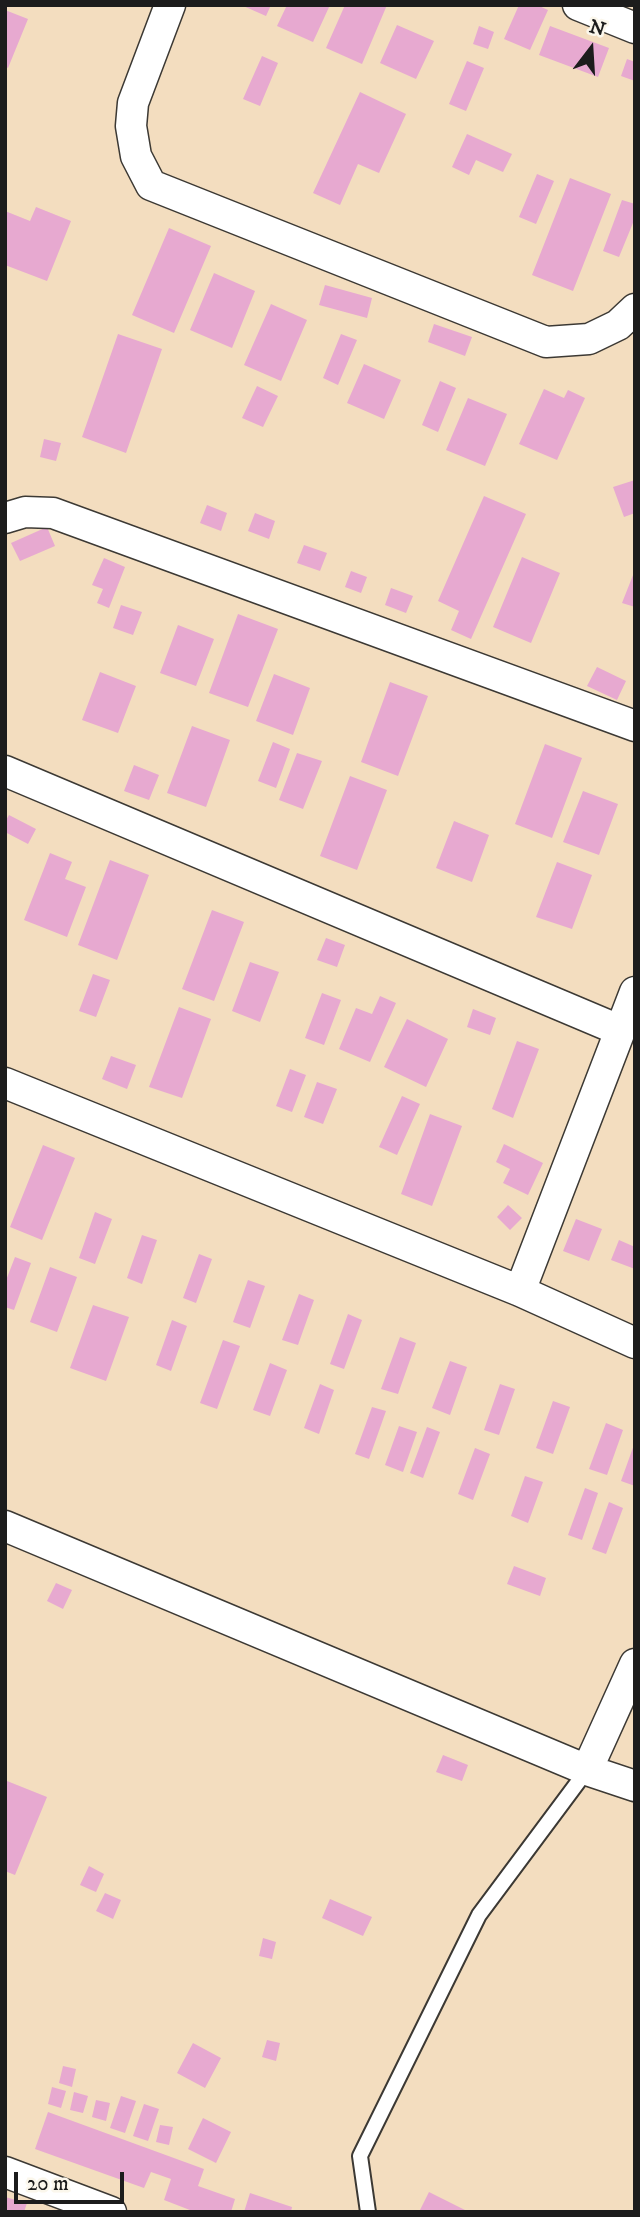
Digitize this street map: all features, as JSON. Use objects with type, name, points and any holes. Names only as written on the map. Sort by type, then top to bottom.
[{"type":"street","points":[[170,5],[133,103],[131,126],[136,156],[151,185],[546,342],[589,339],[618,325],[635,309]]},
{"type":"street","points":[[578,5],[635,28]]},
{"type":"street","points":[[5,519],[25,512],[53,513],[635,726]]},
{"type":"street","points":[[5,771],[619,1030]]},
{"type":"street","points":[[520,1291],[635,992]]},
{"type":"street","points":[[5,1083],[520,1291],[635,1343]]},
{"type":"street","points":[[5,1526],[587,1770],[635,1786]]},
{"type":"street","points":[[587,1770],[635,1664]]},
{"type":"street","points":[[5,2172],[111,2212]]},
{"type":"lane","points":[[368,2212],[360,2157],[479,1915],[587,1770]]},
{"type":"building","points":[[241,5],[271,5],[266,16]]},
{"type":"building","points":[[287,5],[330,5],[313,42],[277,26]]},
{"type":"building","points":[[345,5],[387,5],[362,64],[326,48]]},
{"type":"building","points":[[519,5],[537,5],[548,10],[530,50],[504,39]]},
{"type":"building","points":[[5,10],[28,19],[8,68],[5,66]]},
{"type":"building","points":[[397,25],[434,41],[416,79],[380,63]]},
{"type":"building","points":[[479,26],[494,32],[488,49],[473,44]]},
{"type":"building","points":[[550,26],[609,48],[598,77],[539,55]]},
{"type":"building","points":[[262,56],[278,63],[260,106],[243,99]]},
{"type":"building","points":[[627,59],[635,62],[635,81],[621,76]]},
{"type":"building","points":[[467,61],[484,68],[466,111],[449,104]]},
{"type":"building","points":[[360,92],[406,114],[379,173],[358,164],[340,205],[313,193]]},
{"type":"building","points":[[467,134],[512,154],[503,172],[476,160],[469,175],[452,167]]},
{"type":"building","points":[[537,174],[554,181],[536,224],[519,217]]},
{"type":"building","points":[[570,178],[611,194],[573,291],[532,275]]},
{"type":"building","points":[[622,200],[635,204],[635,218],[619,257],[603,251]]},
{"type":"building","points":[[36,207],[71,221],[47,281],[5,265],[5,211],[30,221]]},
{"type":"building","points":[[169,228],[211,246],[174,333],[132,315]]},
{"type":"building","points":[[214,273],[255,291],[232,348],[190,330]]},
{"type":"building","points":[[325,285],[372,298],[367,318],[319,305]]},
{"type":"building","points":[[271,304],[307,320],[281,381],[244,365]]},
{"type":"building","points":[[434,324],[472,337],[465,356],[428,342]]},
{"type":"building","points":[[118,334],[162,349],[126,453],[82,437]]},
{"type":"building","points":[[341,334],[357,340],[338,385],[323,378]]},
{"type":"building","points":[[364,364],[401,380],[384,419],[347,403]]},
{"type":"building","points":[[440,381],[456,388],[438,432],[422,425]]},
{"type":"building","points":[[257,386],[278,396],[263,427],[242,418]]},
{"type":"building","points":[[544,389],[564,398],[568,390],[585,398],[557,460],[519,444]]},
{"type":"building","points":[[468,398],[507,414],[485,466],[446,450]]},
{"type":"building","points":[[44,439],[61,443],[56,461],[40,457]]},
{"type":"building","points":[[635,480],[635,513],[624,517],[613,487]]},
{"type":"building","points":[[484,496],[526,514],[471,639],[451,630],[459,611],[438,601]]},
{"type":"building","points":[[207,505],[227,513],[221,531],[200,523]]},
{"type":"building","points":[[255,513],[275,521],[269,539],[248,531]]},
{"type":"building","points":[[47,527],[55,546],[20,561],[11,543]]},
{"type":"building","points":[[304,545],[327,553],[320,571],[297,563]]},
{"type":"building","points":[[522,557],[560,573],[531,643],[493,627]]},
{"type":"building","points":[[104,558],[125,567],[109,608],[97,603],[103,589],[92,585]]},
{"type":"building","points":[[635,570],[635,607],[622,603]]},
{"type":"building","points":[[351,571],[367,577],[361,593],[345,587]]},
{"type":"building","points":[[391,588],[413,596],[406,613],[385,605]]},
{"type":"building","points":[[121,605],[142,612],[133,635],[113,628]]},
{"type":"building","points":[[238,614],[278,629],[248,707],[209,693]]},
{"type":"building","points":[[178,625],[214,639],[196,686],[160,673]]},
{"type":"building","points":[[597,667],[626,681],[617,700],[587,686]]},
{"type":"building","points":[[100,672],[136,686],[118,733],[82,720]]},
{"type":"building","points":[[274,674],[310,688],[293,735],[256,721]]},
{"type":"building","points":[[390,682],[428,696],[398,776],[361,762]]},
{"type":"building","points":[[192,726],[230,740],[206,807],[167,793]]},
{"type":"building","points":[[273,742],[290,749],[276,788],[258,781]]},
{"type":"building","points":[[545,744],[582,758],[552,838],[515,824]]},
{"type":"building","points":[[297,753],[322,761],[303,809],[279,800]]},
{"type":"building","points":[[134,765],[159,775],[149,800],[124,791]]},
{"type":"building","points":[[350,776],[387,790],[357,870],[320,856]]},
{"type":"building","points":[[583,791],[618,804],[599,855],[563,842]]},
{"type":"building","points":[[9,815],[36,829],[28,844],[5,832],[5,822]]},
{"type":"building","points":[[454,821],[489,835],[472,882],[436,868]]},
{"type":"building","points":[[50,853],[72,862],[65,879],[86,887],[67,937],[24,920]]},
{"type":"building","points":[[110,860],[149,875],[117,960],[78,945]]},
{"type":"building","points":[[557,862],[592,875],[572,929],[536,917]]},
{"type":"building","points":[[212,910],[244,922],[214,1001],[182,989]]},
{"type":"building","points":[[326,938],[345,945],[337,967],[317,960]]},
{"type":"building","points":[[250,962],[279,972],[260,1022],[232,1011]]},
{"type":"building","points":[[93,974],[110,980],[96,1017],[79,1011]]},
{"type":"building","points":[[322,993],[341,1000],[324,1045],[305,1038]]},
{"type":"building","points":[[380,996],[396,1003],[370,1062],[339,1049],[356,1008],[372,1014]]},
{"type":"building","points":[[179,1007],[211,1019],[182,1098],[149,1087]]},
{"type":"building","points":[[473,1009],[496,1018],[490,1035],[467,1027]]},
{"type":"building","points":[[407,1019],[448,1039],[426,1087],[384,1067]]},
{"type":"building","points":[[517,1041],[539,1049],[513,1118],[492,1109]]},
{"type":"building","points":[[111,1056],[136,1065],[127,1089],[102,1079]]},
{"type":"building","points":[[290,1069],[306,1075],[292,1112],[276,1106]]},
{"type":"building","points":[[317,1082],[337,1089],[323,1124],[304,1117]]},
{"type":"building","points":[[402,1096],[420,1104],[397,1155],[379,1147]]},
{"type":"building","points":[[430,1114],[462,1126],[432,1206],[401,1194]]},
{"type":"building","points":[[504,1144],[543,1163],[528,1195],[503,1183],[510,1169],[496,1162]]},
{"type":"building","points":[[43,1145],[75,1158],[42,1240],[10,1227]]},
{"type":"building","points":[[508,1205],[522,1218],[510,1230],[497,1217]]},
{"type":"building","points":[[95,1212],[112,1219],[95,1264],[79,1258]]},
{"type":"building","points":[[576,1219],[602,1229],[589,1261],[563,1251]]},
{"type":"building","points":[[142,1235],[157,1240],[142,1284],[127,1278]]},
{"type":"building","points":[[619,1240],[635,1247],[635,1269],[611,1260]]},
{"type":"building","points":[[199,1254],[212,1259],[196,1303],[183,1298]]},
{"type":"building","points":[[15,1257],[31,1263],[14,1310],[5,1307],[5,1283]]},
{"type":"building","points":[[50,1267],[77,1277],[57,1332],[30,1322]]},
{"type":"building","points":[[248,1280],[265,1286],[250,1328],[233,1322]]},
{"type":"building","points":[[299,1294],[314,1300],[298,1345],[282,1340]]},
{"type":"building","points":[[93,1305],[129,1317],[106,1381],[70,1368]]},
{"type":"building","points":[[348,1314],[362,1320],[344,1369],[330,1364]]},
{"type":"building","points":[[172,1320],[187,1326],[171,1371],[156,1365]]},
{"type":"building","points":[[400,1337],[416,1343],[398,1394],[381,1389]]},
{"type":"building","points":[[223,1340],[240,1346],[217,1409],[200,1403]]},
{"type":"building","points":[[450,1361],[467,1367],[450,1415],[432,1408]]},
{"type":"building","points":[[270,1363],[287,1370],[270,1416],[253,1410]]},
{"type":"building","points":[[320,1384],[334,1390],[319,1434],[304,1428]]},
{"type":"building","points":[[500,1384],[515,1389],[499,1435],[484,1430]]},
{"type":"building","points":[[553,1401],[570,1407],[553,1454],[536,1448]]},
{"type":"building","points":[[372,1407],[386,1411],[369,1459],[355,1454]]},
{"type":"building","points":[[606,1423],[623,1430],[607,1475],[589,1469]]},
{"type":"building","points":[[399,1426],[417,1432],[403,1472],[385,1465]]},
{"type":"building","points":[[427,1427],[440,1432],[423,1478],[410,1473]]},
{"type":"building","points":[[635,1442],[635,1486],[621,1481]]},
{"type":"building","points":[[475,1448],[490,1454],[473,1500],[458,1494]]},
{"type":"building","points":[[525,1476],[543,1482],[528,1523],[511,1516]]},
{"type":"building","points":[[585,1488],[598,1493],[582,1540],[568,1535]]},
{"type":"building","points":[[609,1502],[623,1508],[606,1554],[592,1549]]},
{"type":"building","points":[[514,1566],[546,1578],[540,1596],[507,1584]]},
{"type":"building","points":[[56,1583],[72,1590],[63,1609],[47,1601]]},
{"type":"building","points":[[443,1755],[468,1765],[462,1781],[436,1772]]},
{"type":"building","points":[[7,1781],[47,1797],[15,1875],[5,1871]]},
{"type":"building","points":[[89,1866],[104,1874],[96,1892],[80,1885]]},
{"type":"building","points":[[105,1893],[121,1900],[113,1919],[96,1911]]},
{"type":"building","points":[[330,1899],[372,1917],[363,1936],[322,1918]]},
{"type":"building","points":[[263,1938],[276,1942],[272,1959],[259,1956]]},
{"type":"building","points":[[267,2040],[280,2043],[276,2061],[262,2057]]},
{"type":"building","points":[[193,2043],[221,2058],[205,2088],[177,2073]]},
{"type":"building","points":[[63,2066],[76,2069],[72,2087],[59,2083]]},
{"type":"building","points":[[52,2087],[66,2091],[61,2108],[48,2104]]},
{"type":"building","points":[[74,2092],[88,2096],[83,2113],[70,2110]]},
{"type":"building","points":[[121,2096],[136,2101],[125,2133],[110,2128]]},
{"type":"building","points":[[96,2100],[110,2103],[106,2121],[92,2117]]},
{"type":"building","points":[[144,2104],[159,2109],[148,2141],[133,2136]]},
{"type":"building","points":[[48,2112],[204,2169],[198,2186],[235,2199],[231,2212],[195,2212],[164,2200],[171,2179],[151,2172],[144,2188],[35,2149]]},
{"type":"building","points":[[203,2118],[231,2132],[216,2163],[188,2149]]},
{"type":"building","points":[[160,2125],[173,2127],[169,2145],[156,2142]]},
{"type":"building","points":[[429,2192],[469,2212],[419,2212]]},
{"type":"building","points":[[250,2193],[292,2207],[291,2212],[244,2212]]},
{"type":"building","points":[[5,2197],[27,2203],[24,2212],[5,2212]]}]
